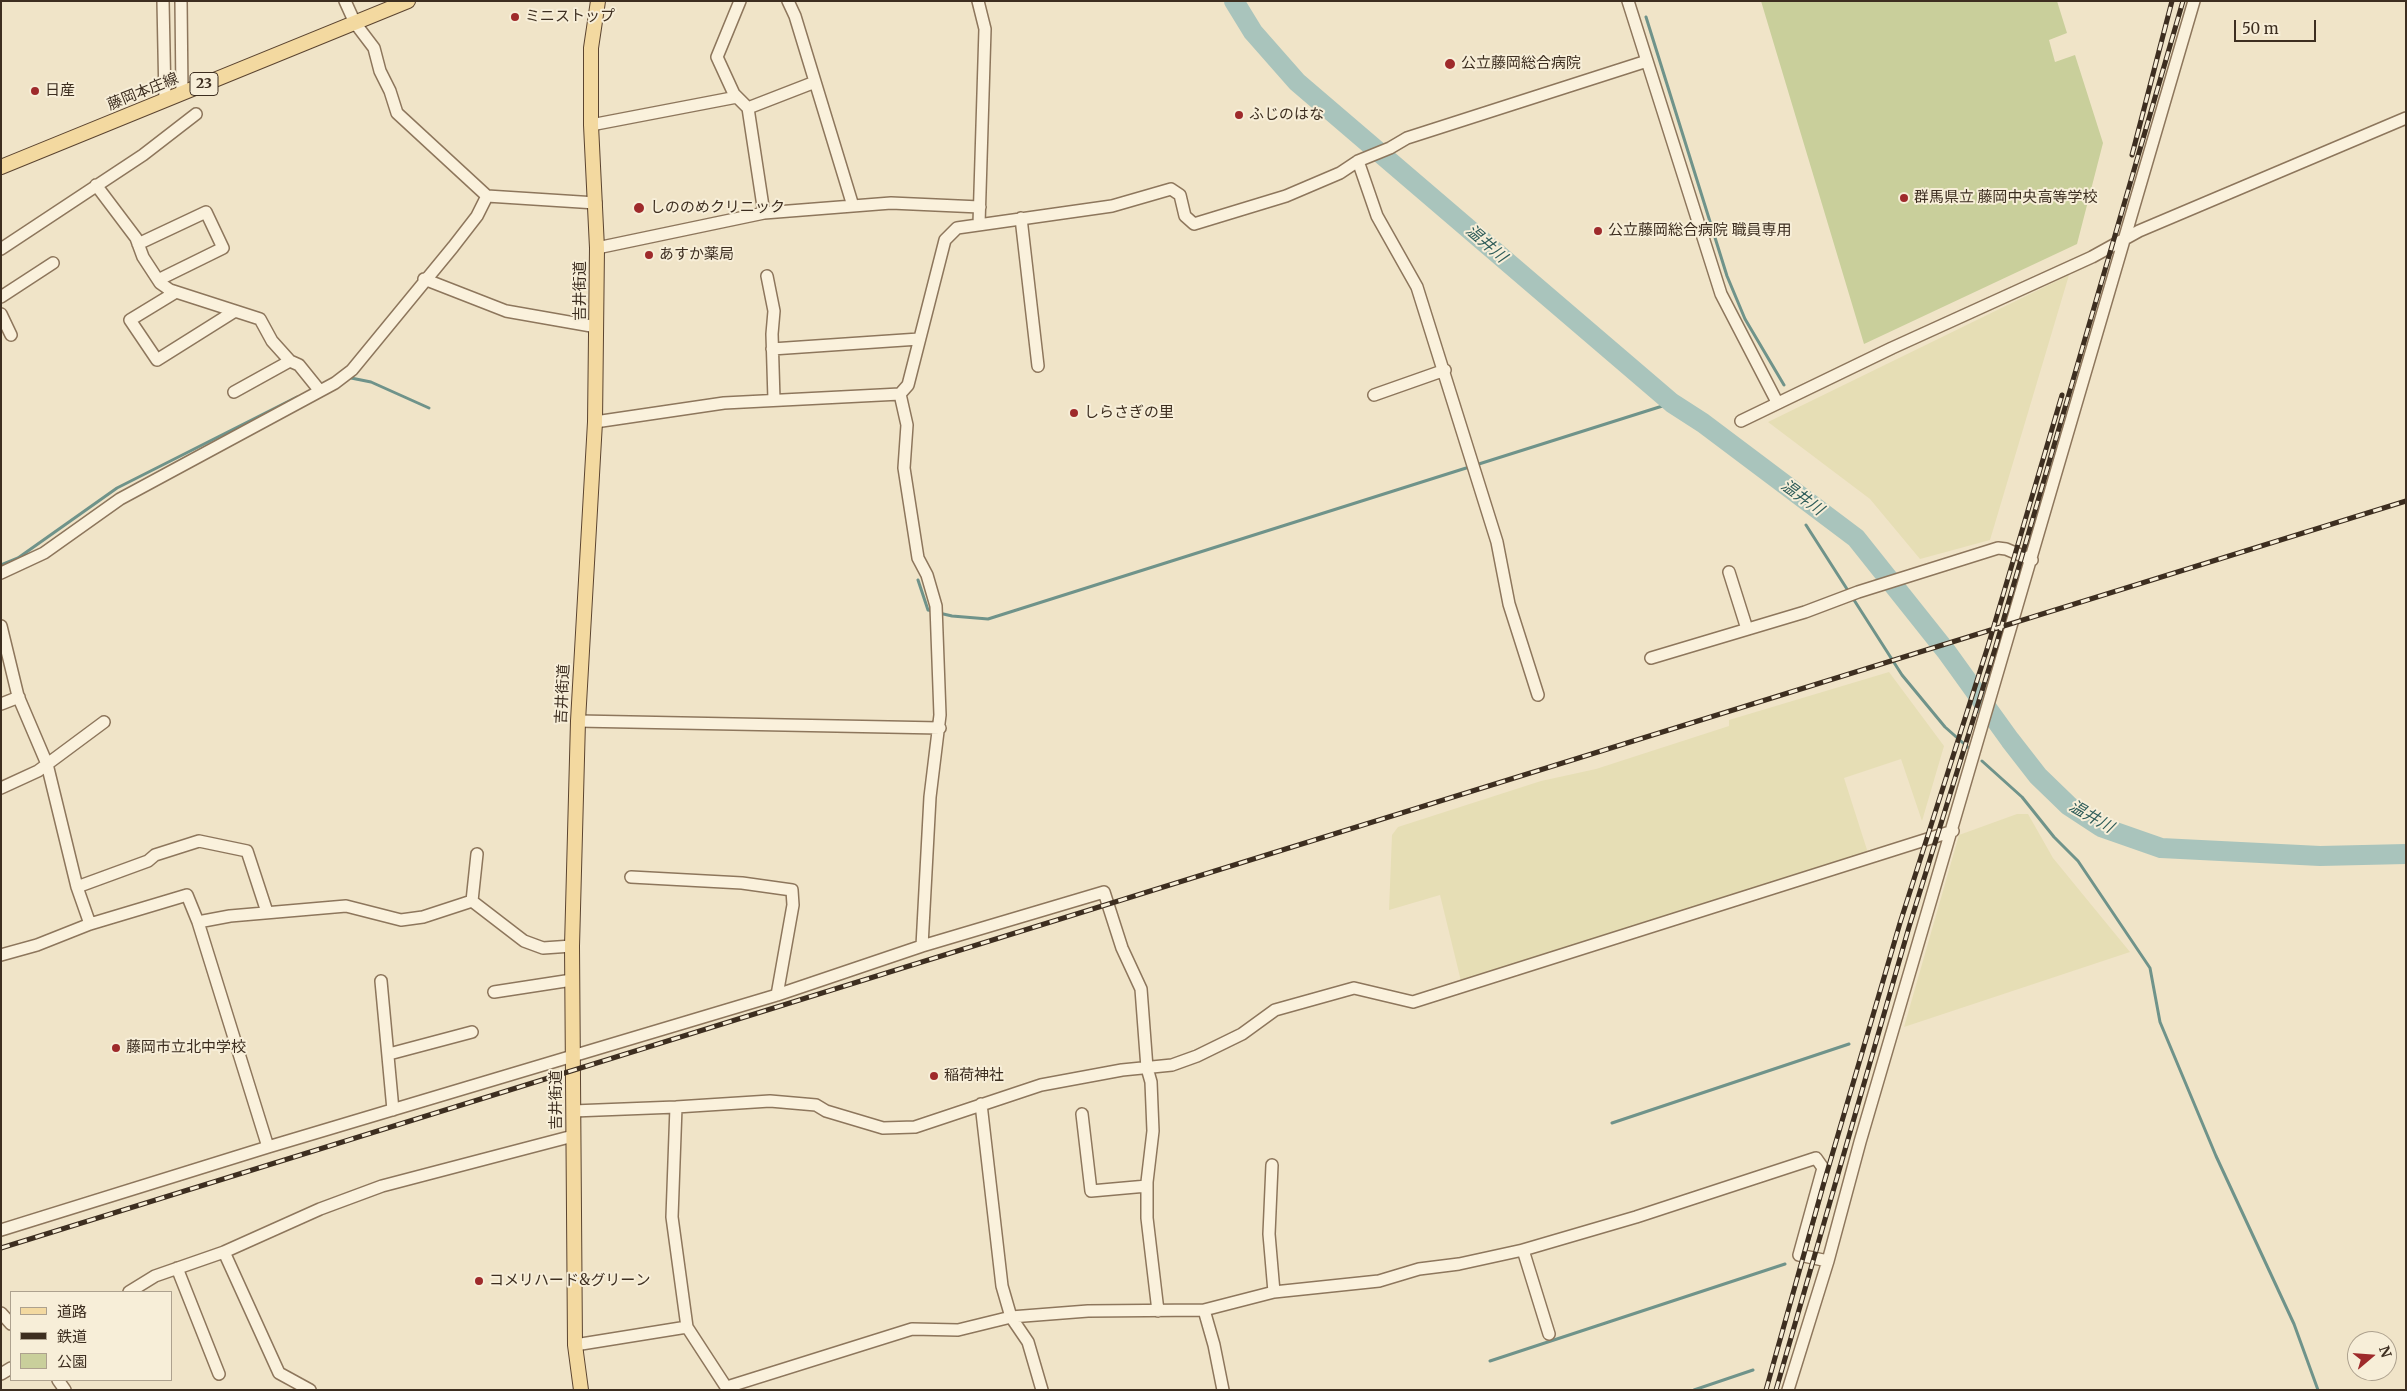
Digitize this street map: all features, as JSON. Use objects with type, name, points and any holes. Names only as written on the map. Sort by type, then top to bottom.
[{"type":"main road","name":"藤岡本庄線","points":[[1,168],[408,1]]},
{"type":"main road","name":"吉井街道","points":[[581,1390],[575,1345],[572,946],[578,721],[594,422],[597,327],[597,248],[591,125],[591,48],[598,1]]},
{"type":"street","points":[[163,1],[165,100]]},
{"type":"street","points":[[181,1],[182,93]]},
{"type":"street","points":[[345,1],[355,23],[374,48],[380,72],[390,91],[397,113],[487,196],[596,203]]},
{"type":"street","points":[[740,1],[717,57],[737,97],[748,108],[764,213]]},
{"type":"street","points":[[788,1],[795,16],[853,206]]},
{"type":"street","points":[[978,1],[985,29],[979,224]]},
{"type":"street","points":[[1788,1390],[1828,1261],[1860,1142],[1953,831],[2194,1]]},
{"type":"street","points":[[1630,2],[1721,294],[1777,402]]},
{"type":"street","points":[[594,422],[724,403],[900,394],[908,385],[945,240],[957,228],[1112,206],[1171,189],[1180,195],[1185,216],[1194,224],[1286,196],[1340,173],[1358,161],[1390,148],[1407,138],[1648,61]]},
{"type":"street","points":[[748,108],[815,82]]},
{"type":"street","points":[[591,125],[737,97]]},
{"type":"street","points":[[1,250],[143,155],[196,114]]},
{"type":"street","points":[[1741,421],[1777,402],[2092,257],[2125,238],[2406,118]]},
{"type":"street","points":[[1358,161],[1377,216],[1417,287],[1445,370],[1497,542],[1510,604],[1538,695]]},
{"type":"street","points":[[96,185],[129,228],[158,280],[176,292],[260,319],[272,341],[290,361],[299,365],[320,391]]},
{"type":"street","points":[[1,573],[44,553],[120,499],[320,391],[352,370],[476,216],[487,196]]},
{"type":"street","points":[[597,248],[764,213],[891,204],[980,207]]},
{"type":"street","points":[[138,244],[206,212],[223,248],[158,280]]},
{"type":"street","points":[[1020,218],[1038,366]]},
{"type":"street","points":[[1,297],[53,263]]},
{"type":"street","points":[[767,276],[774,311],[772,349],[774,400]]},
{"type":"street","points":[[424,279],[506,311],[597,327]]},
{"type":"street","points":[[176,292],[130,320],[157,360],[234,311]]},
{"type":"street","points":[[1,314],[10,335]]},
{"type":"street","points":[[772,349],[919,339]]},
{"type":"street","points":[[234,392],[290,361]]},
{"type":"street","points":[[1374,395],[1445,370]]},
{"type":"street","points":[[900,394],[906,425],[904,468],[918,558],[927,575],[936,606],[940,728],[930,797],[922,946]]},
{"type":"street","points":[[1650,658],[1805,612],[1884,584],[1998,548],[2006,549],[2032,560]]},
{"type":"street","points":[[1729,572],[1747,629]]},
{"type":"street","points":[[1,626],[19,697],[47,764],[77,887],[90,924]]},
{"type":"street","points":[[1,704],[19,697]]},
{"type":"street","points":[[578,721],[940,728]]},
{"type":"street","points":[[1,788],[38,772],[104,722]]},
{"type":"street","points":[[573,1111],[676,1108],[770,1101],[816,1105],[826,1111],[883,1128],[915,1127],[1040,1085],[1122,1070],[1172,1065],[1197,1056],[1242,1034],[1275,1010],[1354,988],[1414,1002],[1953,831]]},
{"type":"street","points":[[77,887],[148,861],[155,855],[199,841],[247,851],[266,912]]},
{"type":"street","points":[[472,901],[477,854]]},
{"type":"street","points":[[631,877],[742,883],[792,890],[793,905],[777,995]]},
{"type":"street","points":[[1,1230],[268,1147],[777,995],[922,946],[1104,892],[1122,948],[1141,989],[1147,1068],[1151,1082],[1153,1131],[1147,1186],[1147,1218],[1158,1311]]},
{"type":"street","points":[[1,955],[36,945],[90,924],[187,895],[198,922],[268,1147]]},
{"type":"street","points":[[472,901],[524,941],[543,948],[572,946]]},
{"type":"street","points":[[198,922],[266,912],[346,906],[401,920],[422,917],[472,901]]},
{"type":"street","points":[[494,992],[572,980]]},
{"type":"street","points":[[381,981],[393,1110]]},
{"type":"street","points":[[389,1054],[472,1032]]},
{"type":"street","points":[[981,1104],[1002,1286],[1011,1317],[1028,1342],[1042,1390]]},
{"type":"street","points":[[676,1108],[672,1217],[687,1327],[728,1389],[912,1329],[958,1330],[1011,1317],[1126,1309],[1158,1311],[1204,1310],[1274,1292],[1378,1282],[1419,1269],[1459,1264],[1523,1250],[1636,1217],[1816,1158],[1823,1168],[1799,1255],[1828,1261]]},
{"type":"street","points":[[1082,1114],[1091,1191],[1147,1186]]},
{"type":"street","points":[[131,1291],[155,1276],[224,1252],[320,1209],[382,1186],[573,1136]]},
{"type":"street","points":[[1272,1165],[1269,1234],[1274,1292]]},
{"type":"street","points":[[1523,1250],[1549,1334]]},
{"type":"street","points":[[224,1252],[279,1373],[310,1390]]},
{"type":"street","points":[[177,1268],[219,1374]]},
{"type":"street","points":[[1204,1310],[1214,1345],[1223,1390]]},
{"type":"street","points":[[1,1313],[10,1323]]},
{"type":"street","points":[[575,1345],[687,1327]]},
{"type":"shaded area","points":[[2069,275],[1990,540],[1920,559],[1870,499],[1768,422]]},
{"type":"shaded area","points":[[1889,672],[1944,746],[1922,821],[1901,759],[1844,778],[1868,853],[1461,981],[1440,895],[1389,910],[1392,835],[1398,827],[1541,781],[1596,769],[1729,726],[1729,720]]},
{"type":"shaded area","points":[[2017,814],[2028,814],[2053,858],[2130,952],[1904,1027],[1959,835]]},
{"type":"green space","name":"群馬県立 藤岡中央高等学校","points":[[1761,1],[2057,1],[2067,33],[2049,40],[2055,62],[2075,55],[2103,143],[2077,244],[1864,344]]},
{"type":"waterway","name":"温井川","points":[[1234,1],[1253,32],[1297,82],[1672,403],[1703,423],[1856,538],[1946,651],[2038,776],[2069,806],[2101,827],[2161,848],[2320,856],[2406,854]]},
{"type":"waterway","points":[[1646,17],[1727,276],[1745,319],[1784,385]]},
{"type":"waterway","points":[[351,378],[371,382],[429,408]]},
{"type":"waterway","points":[[1,565],[18,558],[117,488],[297,397]]},
{"type":"waterway","points":[[939,613],[988,619],[1672,403]]},
{"type":"waterway","points":[[1806,525],[1902,675],[1945,727],[1971,750]]},
{"type":"waterway","points":[[918,580],[928,610],[933,611]]},
{"type":"waterway","points":[[1982,761],[2022,797],[2054,837],[2078,861],[2150,968],[2160,1022],[2216,1156],[2294,1324],[2318,1390]]},
{"type":"waterway","points":[[1612,1123],[1849,1044]]},
{"type":"waterway","points":[[1490,1361],[1785,1264]]},
{"type":"waterway","points":[[1694,1390],[1753,1370]]},
{"type":"railway","points":[[2132,155],[2172,1]]},
{"type":"railway","points":[[1776,1390],[1909,927],[1995,649],[2183,1]]},
{"type":"railway","points":[[1766,1390],[1900,923],[1988,646],[2062,395]]},
{"type":"railway","points":[[1,1248],[2406,501]]},
{"type":"place","name":"ミニストップ","points":[[515,17]]},
{"type":"place","name":"公立藤岡総合病院","points":[[1450,64]]},
{"type":"place","name":"日産","points":[[35,91]]},
{"type":"place","name":"ふじのはな","points":[[1239,115]]},
{"type":"place","name":"群馬県立 藤岡中央高等学校","points":[[1904,198]]},
{"type":"place","name":"しののめクリニック","points":[[639,208]]},
{"type":"place","name":"公立藤岡総合病院 職員専用","points":[[1598,231]]},
{"type":"place","name":"あすか薬局","points":[[649,255]]},
{"type":"place","name":"しらさぎの里","points":[[1074,413]]},
{"type":"place","name":"藤岡市立北中学校","points":[[116,1048]]},
{"type":"place","name":"稲荷神社","points":[[934,1076]]},
{"type":"place","name":"コメリハード&グリーン","points":[[479,1281]]}]
